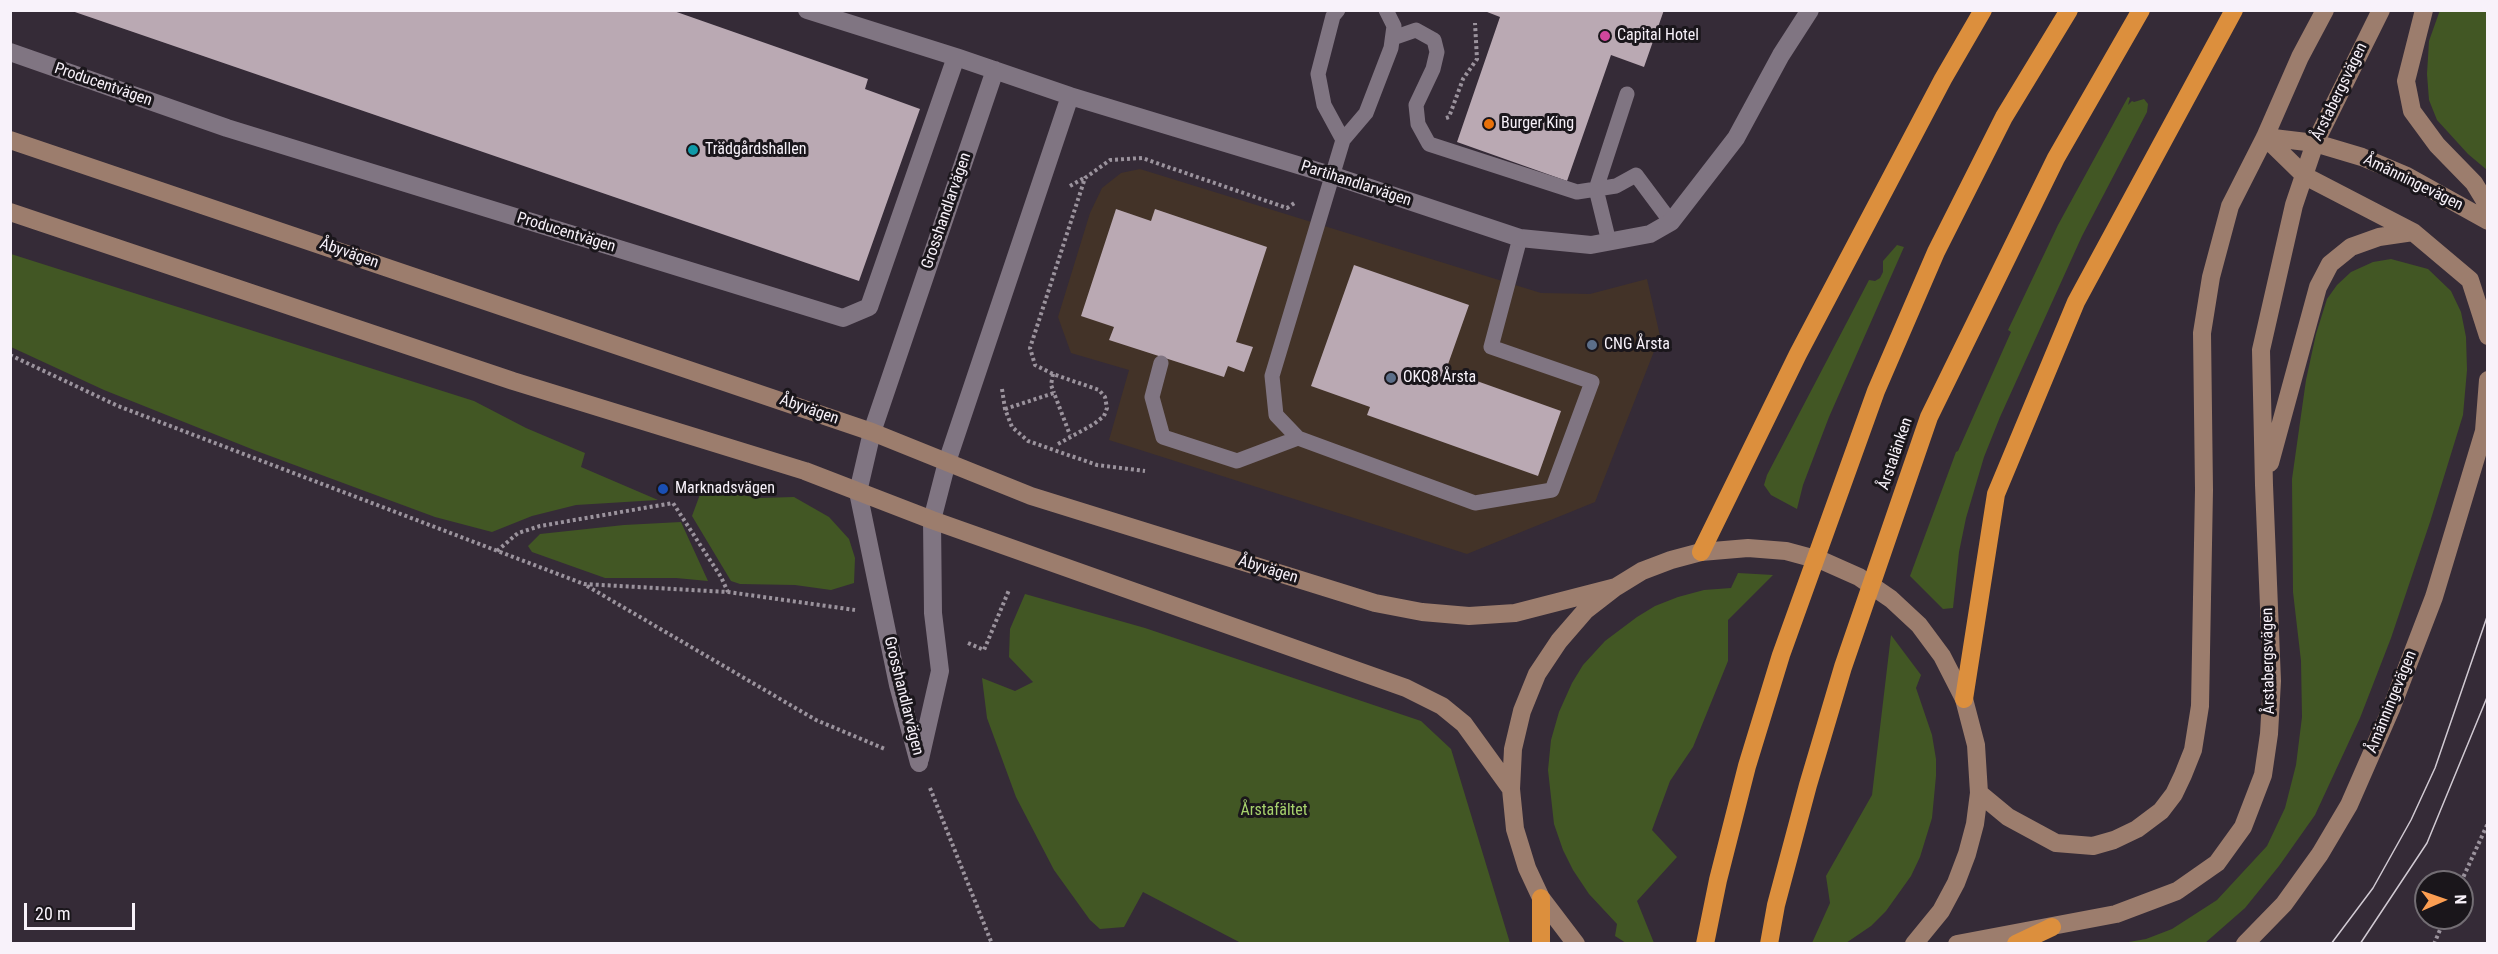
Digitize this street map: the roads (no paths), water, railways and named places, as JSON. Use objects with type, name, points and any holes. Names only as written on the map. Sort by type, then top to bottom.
[{"type":"highway","points":[[1701,552],[1798,354],[1943,79],[1983,10]]},
{"type":"highway","points":[[1705,944],[1718,880],[1747,766],[1781,655],[1876,391],[1936,252],[2004,117],[2069,10]]},
{"type":"highway","name":"Årstalänken","points":[[1769,944],[1776,905],[1808,785],[1843,667],[1929,417],[2056,158],[2141,10]]},
{"type":"highway","points":[[1964,699],[1996,494],[2076,302],[2234,10]]},
{"type":"highway","points":[[1541,898],[1542,944]]},
{"type":"highway","points":[[2016,944],[2052,927]]},
{"type":"street","name":"Partihandlarvägen","points":[[807,10],[1070,96],[1334,176],[1520,238],[1591,245],[1650,234],[1671,222],[1736,138],[1807,12]]},
{"type":"street","points":[[1979,793],[2008,817],[2056,843],[2092,846],[2114,840],[2145,823],[2161,811],[2174,794],[2183,775],[2193,750],[2200,706],[2204,490],[2202,333],[2211,277],[2230,206],[2265,137],[2300,57],[2325,10]]},
{"type":"street","name":"Årstabergsvägen","points":[[1958,944],[2116,914],[2177,891],[2217,863],[2243,827],[2263,775],[2269,734],[2272,681],[2261,350],[2294,205],[2315,143],[2380,10]]},
{"type":"street","name":"Åmänningevägen","points":[[2424,10],[2406,81],[2412,111],[2437,145],[2474,183],[2487,206]]},
{"type":"street","name":"Producentvägen","points":[[10,52],[227,128],[843,318],[869,307],[956,57]]},
{"type":"street","name":"Grosshandlarvägen","points":[[995,70],[872,432],[858,492],[898,685],[920,763],[940,671],[933,613],[932,520],[947,462],[1070,96]]},
{"type":"street","points":[[2265,137],[2304,176],[2413,232],[2470,280],[2487,336]]},
{"type":"street","name":"Åmänningevägen","points":[[2265,137],[2315,143],[2362,157],[2407,176],[2487,222]]},
{"type":"street","name":"Åbyvägen","points":[[10,140],[872,432],[1031,496],[1376,603],[1422,612],[1469,616],[1515,613],[1616,586]]},
{"type":"street","points":[[10,212],[513,381],[794,468],[932,520],[1406,688],[1442,706],[1464,724],[1511,789]]},
{"type":"street","points":[[2264,485],[2318,287],[2330,264],[2351,247],[2379,237],[2413,232]]},
{"type":"street","name":"Åmänningevägen","points":[[2245,944],[2284,904],[2320,854],[2349,805],[2391,709],[2434,597],[2486,429],[2487,380]]},
{"type":"street","points":[[1576,944],[1541,898],[1527,868],[1515,829],[1511,789],[1513,749],[1522,711],[1537,674],[1559,641],[1578,619],[1616,586],[1671,560],[1701,552],[1748,548],[1786,551],[1823,561],[1859,578],[1891,599],[1919,625],[1942,656],[1964,699],[1976,745],[1979,793],[1975,824],[1956,883],[1941,911],[1914,944]]},
{"type":"lane","points":[[1338,10],[1333,16],[1318,74],[1324,105],[1343,140]]},
{"type":"lane","points":[[1386,10],[1394,26],[1393,38],[1379,84],[1366,113],[1343,140],[1272,376],[1276,415],[1298,438],[1475,503],[1552,490],[1592,382],[1491,347],[1520,238]]},
{"type":"lane","points":[[1393,38],[1416,30],[1434,40],[1437,52],[1433,69],[1416,105],[1418,124],[1430,144],[1577,192],[1616,186],[1636,175],[1671,222]]},
{"type":"lane","points":[[1609,242],[1596,189],[1627,94]]},
{"type":"lane","points":[[1161,363],[1152,398],[1163,437],[1236,460],[1298,438]]},
{"type":"tram line","points":[[2331,944],[2373,888],[2411,820],[2435,768],[2488,614]]},
{"type":"tram line","points":[[2360,944],[2427,843],[2488,695]]},
{"type":"place","name":"Capital Hotel","points":[[1605,36]]},
{"type":"place","name":"Burger King","points":[[1489,124]]},
{"type":"place","name":"Trädgårdshallen","points":[[693,150]]},
{"type":"place","name":"CNG Årsta","points":[[1592,345]]},
{"type":"place","name":"OKQ8 Årsta","points":[[1391,378]]},
{"type":"place","name":"Marknadsvägen","points":[[663,489]]},
{"type":"park label","name":"Årstafältet","points":[[1274,811]]}]
